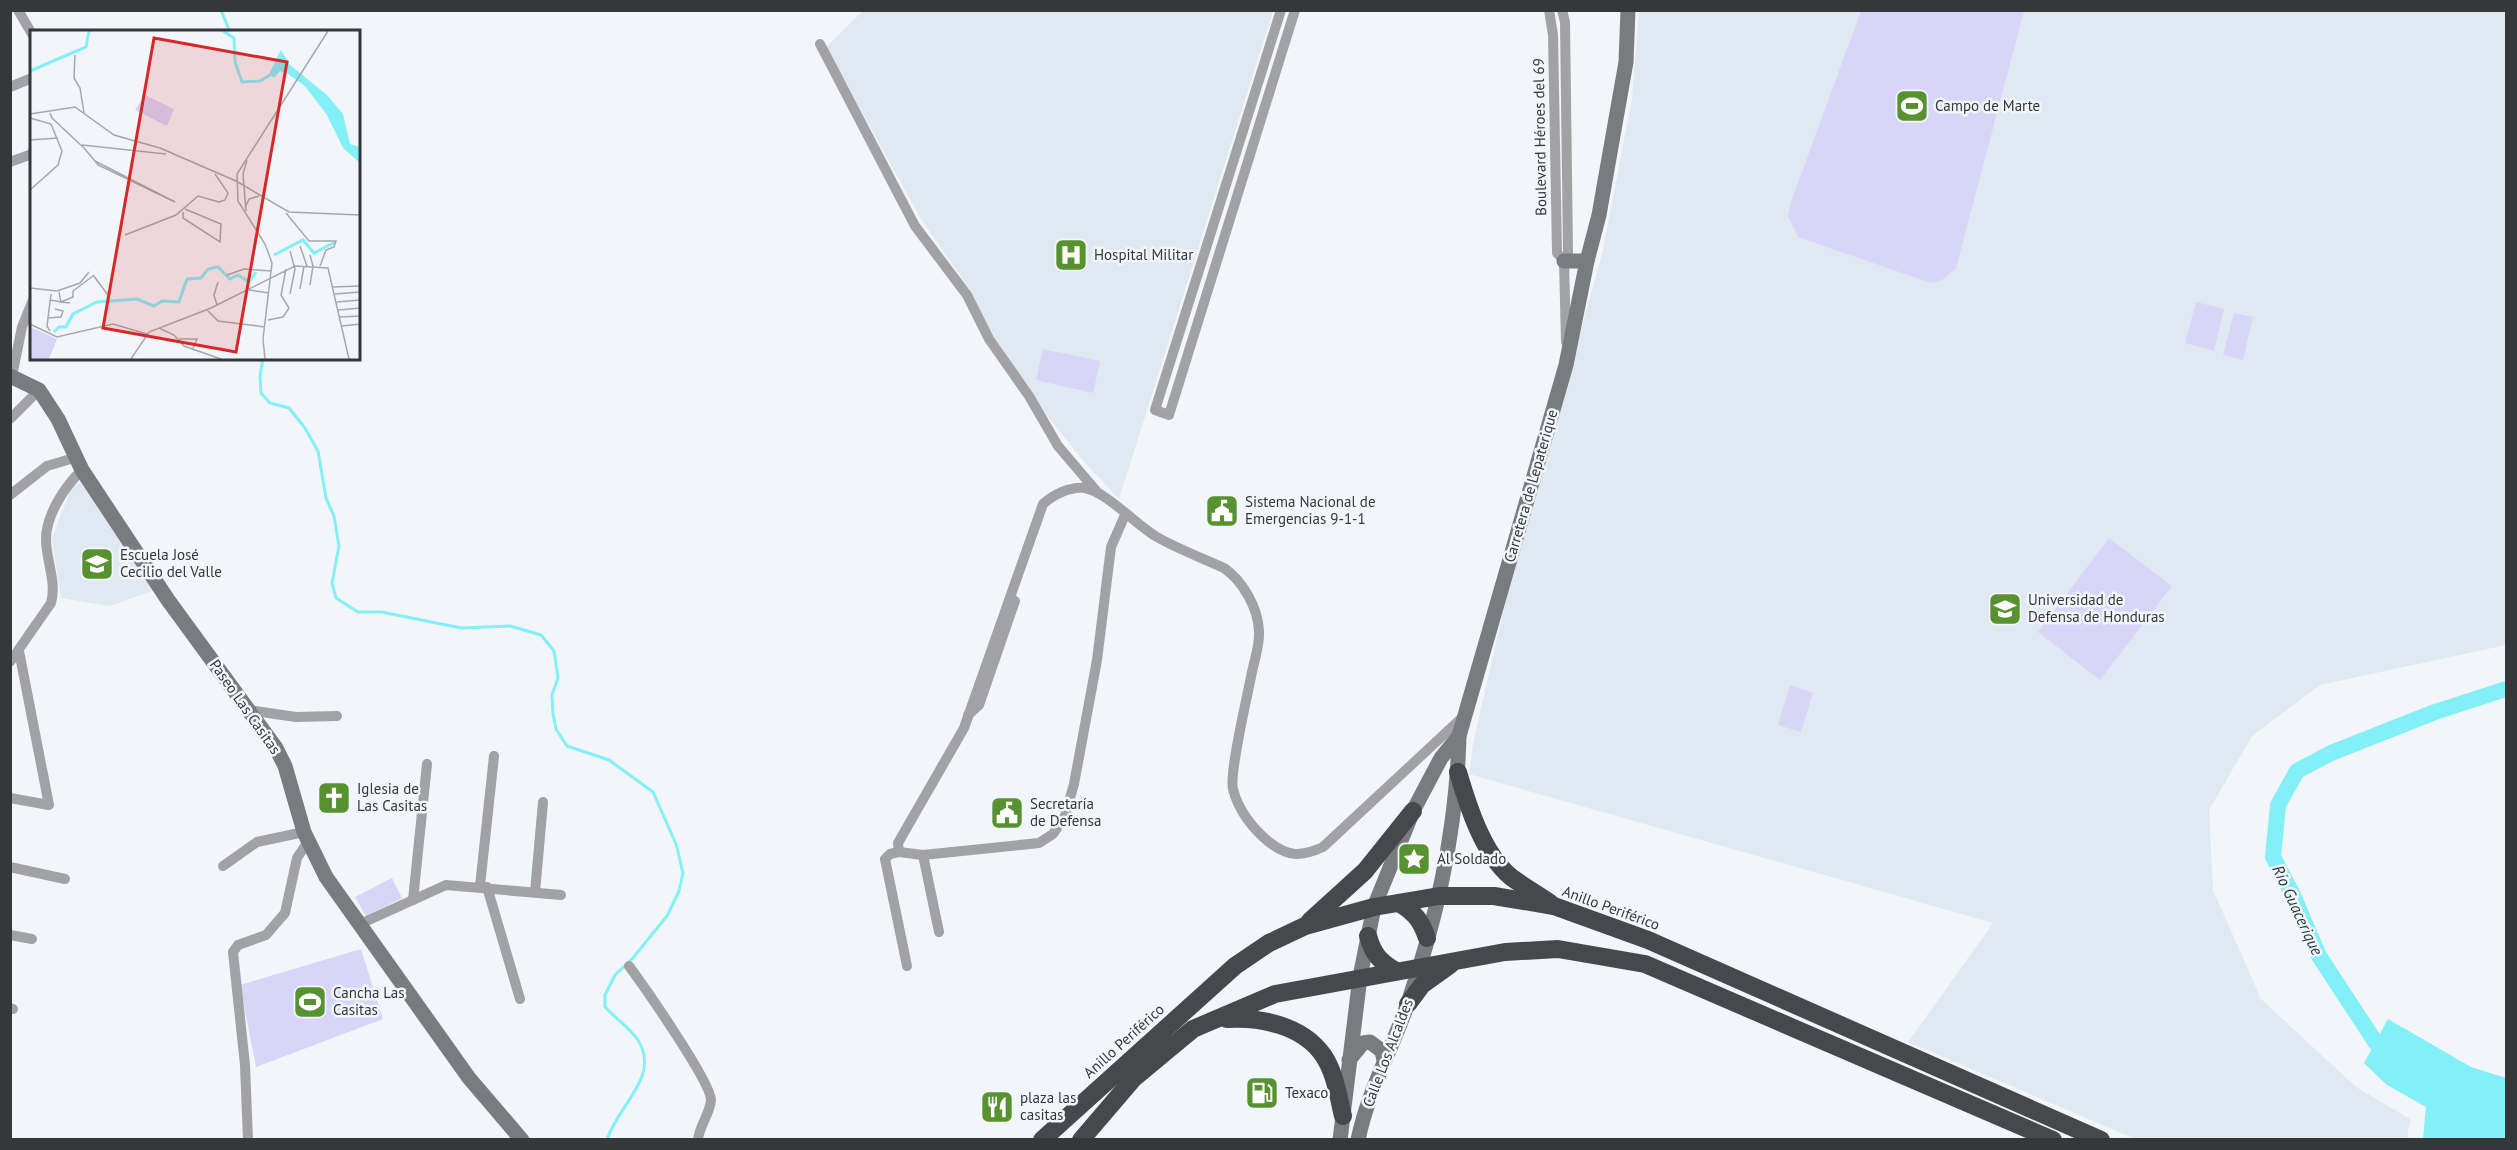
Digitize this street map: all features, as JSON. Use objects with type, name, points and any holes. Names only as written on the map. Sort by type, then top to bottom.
[{"type":"highway","points":[[1458,772],[1468,806],[1486,844],[1509,875],[1554,906]]},
{"type":"highway","points":[[1305,926],[1365,871],[1413,812]]},
{"type":"highway","name":"Anillo Periférico","points":[[1042,1140],[1235,966],[1269,944],[1305,926],[1374,907],[1439,896],[1494,896],[1554,906],[1648,940],[2101,1140]]},
{"type":"highway","points":[[1399,903],[1412,910],[1422,923],[1427,938]]},
{"type":"highway","points":[[1368,936],[1382,964],[1396,971]]},
{"type":"highway","points":[[1081,1140],[1134,1078],[1193,1029],[1275,994],[1505,952],[1558,950],[1645,964],[2053,1140]]},
{"type":"highway","points":[[1408,1004],[1431,977],[1467,959]]},
{"type":"highway","points":[[1213,1020],[1251,1018],[1282,1026],[1307,1039],[1323,1054],[1331,1070],[1343,1116]]},
{"type":"main road","name":"Carretera de Lepaterique","points":[[1418,968],[1439,896],[1458,772],[1459,736],[1566,365],[1587,261],[1599,215],[1626,62],[1628,17]]},
{"type":"main road","points":[[1564,261],[1587,261]]},
{"type":"main road","name":"Paseo Las Casitas","points":[[11,376],[39,390],[58,419],[78,464],[168,600],[248,710],[285,766],[307,836],[326,877],[469,1078],[522,1140]]},
{"type":"main road","name":"Carretera de Lepaterique","points":[[1360,977],[1374,907],[1413,812],[1442,758],[1459,736]]},
{"type":"main road","name":"Calle Los Alcaldes","points":[[1358,1140],[1383,1060],[1408,1004],[1418,968]]},
{"type":"main road","name":"Calle Los Alcaldes","points":[[1340,1140],[1360,977]]},
{"type":"main road","points":[[1349,1061],[1356,1048],[1363,1043],[1370,1042],[1382,1051],[1383,1060]]},
{"type":"street","points":[[18,10],[30,31]]},
{"type":"street","points":[[1281,10],[1155,410],[1169,414],[1295,10]]},
{"type":"street","name":"Boulevard Héroes del 69","points":[[1549,10],[1553,35],[1557,253],[1564,261]]},
{"type":"street","name":"Boulevard Héroes del 69","points":[[1562,10],[1565,22],[1568,252],[1564,261],[1566,365]]},
{"type":"street","points":[[820,44],[915,226],[967,295],[989,339],[1029,396],[1058,446],[1100,496]]},
{"type":"street","points":[[10,87],[30,79]]},
{"type":"street","points":[[10,162],[30,155]]},
{"type":"street","points":[[11,376],[22,327],[30,307]]},
{"type":"street","points":[[10,419],[39,390]]},
{"type":"street","points":[[10,495],[47,466],[78,464]]},
{"type":"street","points":[[10,662],[51,603],[54,593],[46,540],[47,528],[78,464]]},
{"type":"street","points":[[899,852],[898,843],[964,728],[1043,504],[1053,495],[1069,490],[1085,488],[1100,496],[1157,537],[1234,575],[1252,603],[1259,629],[1258,643],[1244,709],[1232,787],[1240,807],[1252,825],[1279,850],[1291,856],[1308,854],[1323,847],[1465,714]]},
{"type":"street","points":[[907,966],[885,859],[890,854],[899,852],[923,855],[1039,843],[1053,834],[1065,816],[1087,726],[1111,547],[1125,515]]},
{"type":"street","points":[[10,798],[49,805],[19,651]]},
{"type":"street","points":[[248,710],[296,717],[337,716]]},
{"type":"street","points":[[494,756],[483,887],[520,999]]},
{"type":"street","points":[[413,900],[427,764]]},
{"type":"street","points":[[535,892],[543,802]]},
{"type":"street","points":[[223,866],[257,842],[307,836]]},
{"type":"street","points":[[248,1140],[245,1065],[233,952],[238,945],[266,935],[285,913],[297,858],[307,836]]},
{"type":"street","points":[[923,855],[939,932]]},
{"type":"street","points":[[10,867],[65,879]]},
{"type":"street","points":[[360,924],[446,885],[561,895]]},
{"type":"street","points":[[10,935],[32,939]]},
{"type":"street","points":[[629,966],[684,1047],[710,1095],[709,1106],[698,1140]]},
{"type":"shaded area","name":"Hospital Militar","points":[[863,11],[1273,11],[1119,499],[1084,462],[1049,418],[992,335],[971,291],[921,219],[826,47]]},
{"type":"shaded area","name":"Universidad de Defensa de Honduras","points":[[1639,11],[2506,11],[2506,645],[2320,685],[2252,736],[2209,810],[2213,890],[2261,999],[2356,1087],[2410,1119],[2407,1139],[2135,1139],[1908,1042],[1993,923],[1469,774],[1473,744],[1512,573],[1602,255],[1632,98]]},
{"type":"shaded area","name":"Campo de Marte","points":[[1861,11],[2024,11],[1956,268],[1942,280],[1931,283],[1798,237],[1788,216],[1791,202]]},
{"type":"shaded area","points":[[2196,302],[2224,309],[2214,351],[2185,343]]},
{"type":"shaded area","points":[[2234,313],[2253,317],[2243,360],[2223,355]]},
{"type":"shaded area","points":[[1043,349],[1100,361],[1093,393],[1036,380]]},
{"type":"shaded area","name":"Escuela José Cecilio del Valle","points":[[84,480],[155,590],[110,606],[61,598],[52,538],[71,489]]},
{"type":"shaded area","points":[[2109,538],[2172,586],[2100,680],[2038,632]]},
{"type":"shaded area","points":[[1790,685],[1813,693],[1801,732],[1778,725]]},
{"type":"shaded area","points":[[392,878],[402,898],[366,916],[355,897]]},
{"type":"shaded area","name":"Cancha Las Casitas","points":[[361,949],[383,1019],[256,1067],[240,985]]},
{"type":"water","points":[[2388,1019],[2471,1067],[2506,1078],[2506,1139],[2423,1139],[2426,1107],[2387,1085],[2364,1063]]},
{"type":"waterway","points":[[221,10],[229,30]]},
{"type":"waterway","points":[[263,360],[260,376],[261,393],[270,403],[289,408],[305,428],[318,451],[326,498],[334,516],[339,546],[332,583],[336,598],[358,612],[382,612],[461,628],[510,626],[541,635],[554,651],[558,678],[552,695],[556,729],[567,746],[609,760],[653,792],[676,844],[683,873],[679,891],[667,916],[632,959],[615,975],[605,995],[605,1007],[631,1031],[644,1053],[641,1078],[612,1127],[607,1140]]},
{"type":"waterway","name":"Río Guacerique","points":[[2394,1054],[2376,1043],[2319,956],[2292,893],[2273,857],[2278,805],[2297,771],[2331,753],[2435,712],[2506,689]]},
{"type":"place","name":"Campo de Marte","points":[[1912,106]]},
{"type":"place","name":"Hospital Militar","points":[[1071,255]]},
{"type":"place","name":"Sistema Nacional de Emergencias 9-1-1","points":[[1222,511]]},
{"type":"place","name":"Escuela José Cecilio del Valle","points":[[97,564]]},
{"type":"place","name":"Universidad de Defensa de Honduras","points":[[2005,609]]},
{"type":"place","name":"Iglesia de Las Casitas","points":[[334,798]]},
{"type":"place","name":"Secretaría de Defensa","points":[[1007,813]]},
{"type":"place","name":"Al Soldado","points":[[1414,859]]},
{"type":"place","name":"Cancha Las Casitas","points":[[310,1002]]},
{"type":"place","name":"Texaco","points":[[1262,1093]]},
{"type":"place","name":"plaza las casitas","points":[[997,1107]]}]
